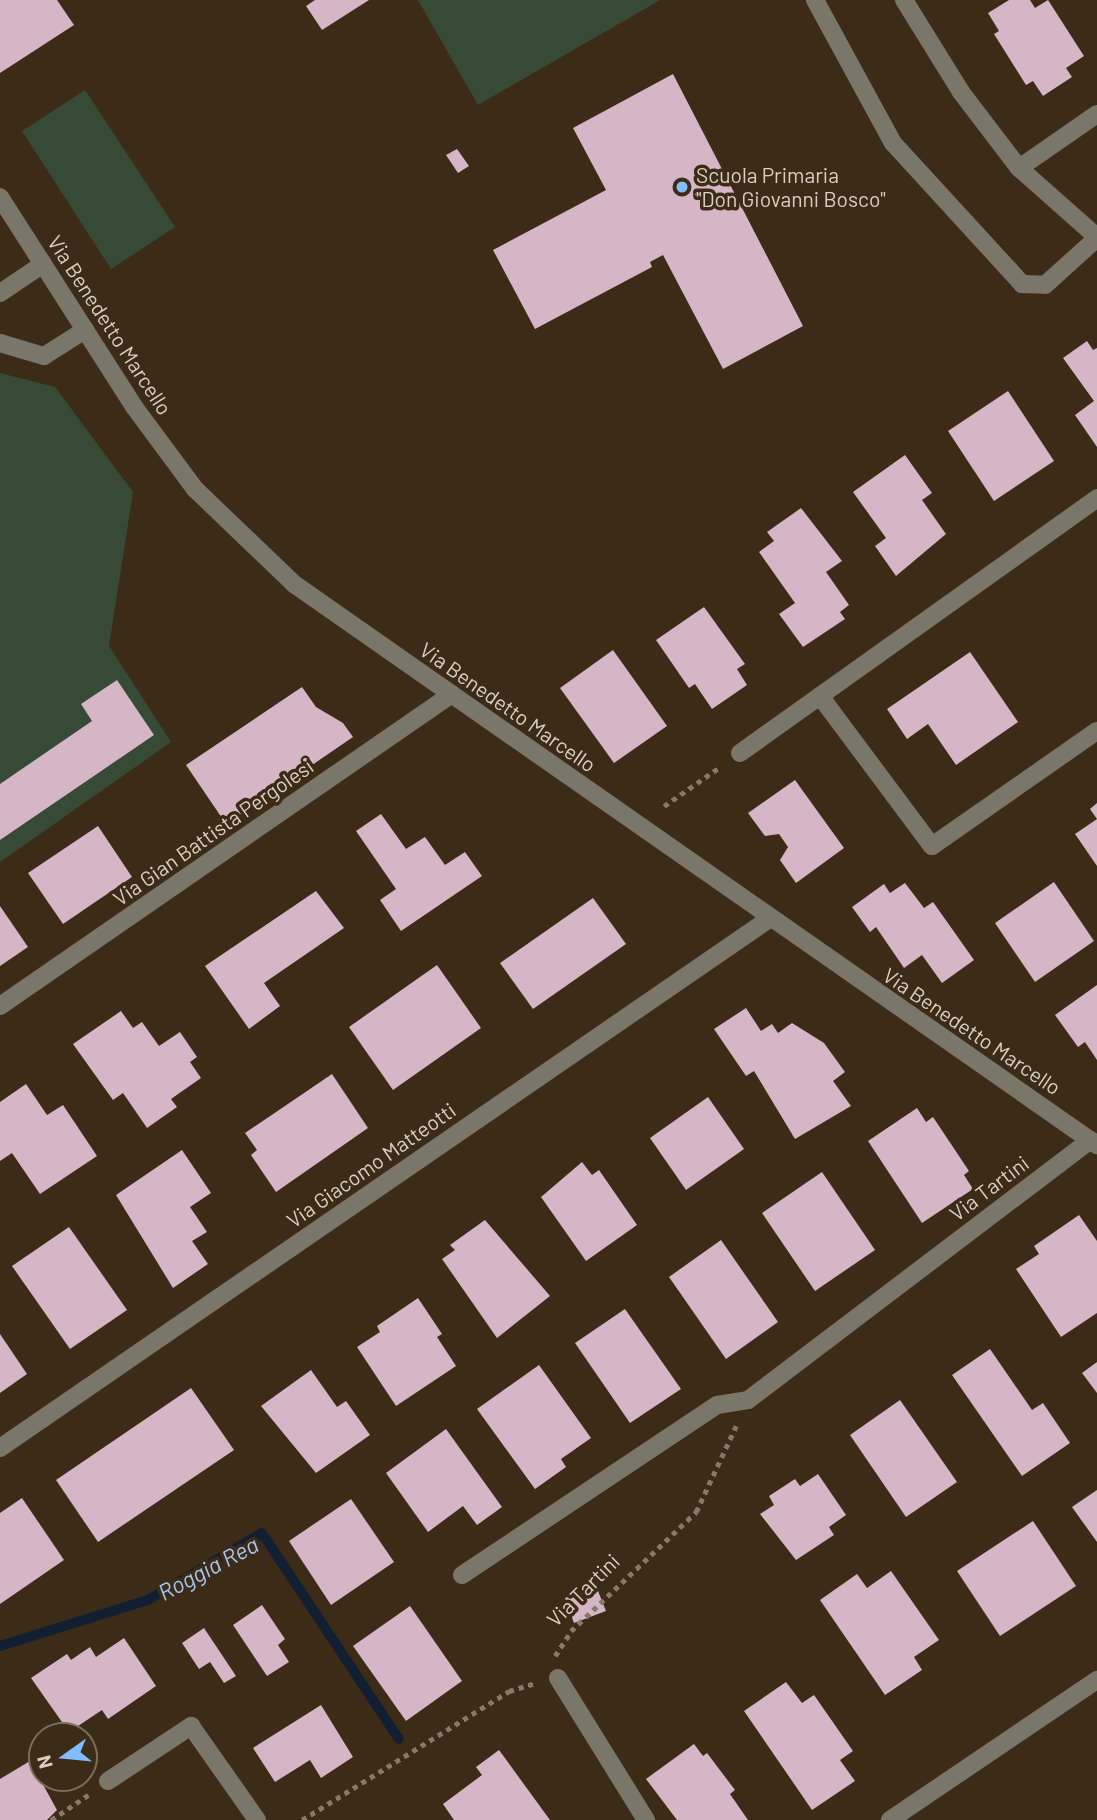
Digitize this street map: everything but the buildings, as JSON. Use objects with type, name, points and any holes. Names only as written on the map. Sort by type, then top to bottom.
[{"type":"street","points":[[814,0],[893,143],[1021,284],[1045,285],[1097,238],[1019,168],[961,92],[904,0]]},
{"type":"street","points":[[1019,168],[1097,114]]},
{"type":"street","name":"Via Benedetto Marcello","points":[[0,197],[135,408],[195,489],[226,522],[333,614],[452,694],[769,919],[1094,1142]]},
{"type":"street","points":[[0,293],[43,264]]},
{"type":"street","points":[[0,343],[44,356],[85,330]]},
{"type":"street","points":[[740,753],[1097,498]]},
{"type":"street","name":"Via Gian Battista Pergolesi","points":[[0,1006],[452,694]]},
{"type":"street","points":[[820,696],[932,846],[1097,731]]},
{"type":"street","name":"Via Giacomo Matteotti","points":[[0,1448],[769,919]]},
{"type":"street","name":"Via Tartini","points":[[461,1575],[717,1405],[748,1400],[1094,1142]]},
{"type":"street","points":[[558,1678],[646,1820]]},
{"type":"street","points":[[890,1820],[1097,1680]]},
{"type":"street","points":[[108,1782],[191,1726],[257,1820]]},
{"type":"path","points":[[664,806],[740,753]]},
{"type":"path","name":"Via Tartini","points":[[558,1678],[554,1652],[571,1631],[696,1513],[748,1400]]},
{"type":"path","points":[[302,1820],[509,1691],[558,1678]]},
{"type":"path","points":[[51,1820],[108,1782]]},
{"type":"green space","points":[[418,0],[660,0],[478,105]]},
{"type":"green space","points":[[85,90],[175,227],[111,269],[22,131]]},
{"type":"green space","points":[[0,373],[55,387],[133,492],[109,646],[171,742],[0,862]]},
{"type":"waterway","name":"Roggia Rea","points":[[0,1646],[148,1600],[262,1533],[399,1739]]},
{"type":"place","name":"Scuola Primaria \"Don Giovanni Bosco\"","points":[[682,187]]}]
